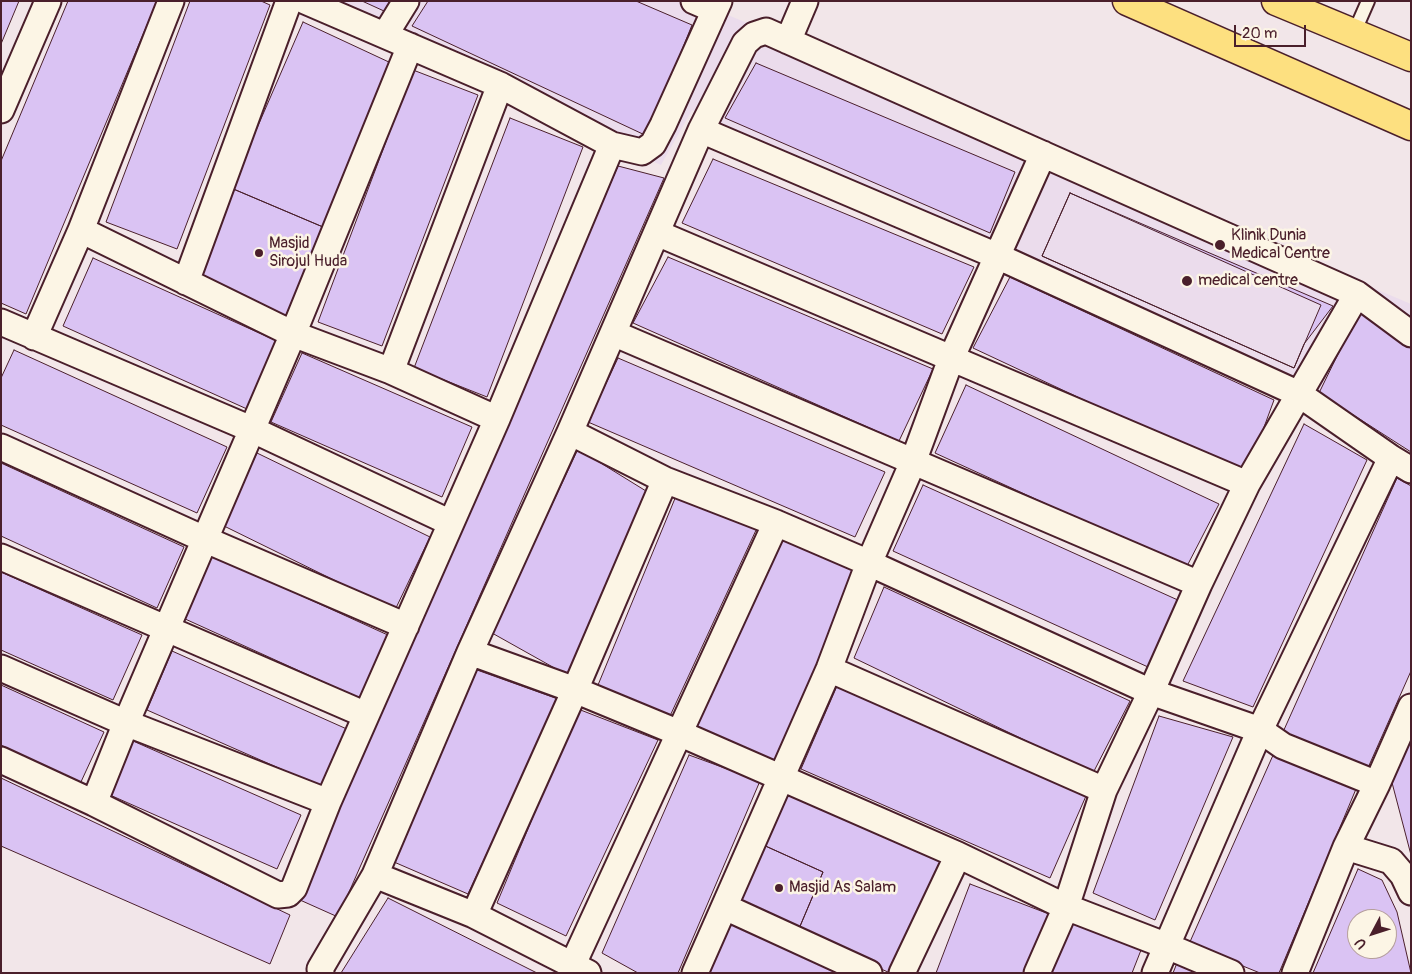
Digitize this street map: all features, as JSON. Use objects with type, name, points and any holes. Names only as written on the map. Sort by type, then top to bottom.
[{"type":"highway","points":[[1128,1],[1411,126]]},
{"type":"highway","points":[[1276,1],[1411,56]]},
{"type":"street","points":[[1,110],[48,1]]},
{"type":"street","points":[[34,336],[81,230],[171,1]]},
{"type":"street","points":[[186,282],[289,1]]},
{"type":"street","points":[[305,1],[500,85],[612,146],[642,152],[653,144],[663,125],[709,4]]},
{"type":"street","points":[[385,35],[406,1]]},
{"type":"street","points":[[788,40],[805,1]]},
{"type":"street","points":[[321,973],[320,969],[375,875],[470,652],[570,432],[701,130],[745,43],[754,35],[766,30],[1357,294],[1411,334]]},
{"type":"street","points":[[94,803],[166,628],[293,334],[410,46]]},
{"type":"street","points":[[391,371],[500,85]]},
{"type":"street","points":[[701,130],[997,256],[1299,394],[1401,464],[1260,730],[1155,973]]},
{"type":"street","points":[[1,760],[94,803],[278,895],[288,894],[294,888],[328,802],[496,419],[612,146]]},
{"type":"street","points":[[695,973],[829,670],[869,563],[913,462],[951,359],[1043,154]]},
{"type":"street","points":[[81,230],[293,334],[391,371],[496,419]]},
{"type":"street","points":[[657,233],[1247,484]]},
{"type":"street","points":[[1037,973],[1066,907],[1104,790],[1151,692],[1199,584],[1247,484],[1357,294]]},
{"type":"street","points":[[4,331],[34,336],[251,429],[450,523]]},
{"type":"street","points":[[613,333],[1199,584]]},
{"type":"street","points":[[570,432],[665,480],[776,523],[869,563],[1151,692],[1260,730],[1283,746],[1377,784]]},
{"type":"street","points":[[1,447],[204,539],[406,626]]},
{"type":"street","points":[[474,915],[575,690],[665,480]]},
{"type":"street","points":[[375,875],[474,915],[580,968],[679,733],[776,523]]},
{"type":"street","points":[[1,557],[366,715]]},
{"type":"street","points":[[470,652],[575,690],[679,733],[958,855],[1066,907],[1231,973]]},
{"type":"street","points":[[1,668],[126,723],[328,802]]},
{"type":"street","points":[[829,670],[1104,790]]},
{"type":"street","points":[[1295,973],[1346,847],[1377,784],[1411,707]]},
{"type":"street","points":[[1346,847],[1391,861],[1403,875],[1411,892]]},
{"type":"street","points":[[902,973],[958,855]]},
{"type":"street","points":[[725,907],[869,973]]},
{"type":"lane","points":[[1354,33],[1368,1]]},
{"type":"shaded area","points":[[288,1],[695,1],[1411,304],[1411,452],[1283,373],[692,110],[661,165]]},
{"type":"building","points":[[1,1],[19,1],[1,44]]},
{"type":"building","points":[[68,1],[157,1],[26,314],[1,303],[1,161]]},
{"type":"building","points":[[190,1],[261,1],[270,5],[177,249],[106,222]]},
{"type":"building","points":[[362,1],[390,1],[384,11]]},
{"type":"building","points":[[428,1],[636,1],[692,25],[647,136],[412,26]]},
{"type":"building","points":[[303,22],[391,63],[323,227],[231,188]]},
{"type":"building","points":[[756,63],[1015,172],[990,233],[725,118]]},
{"type":"building","points":[[413,70],[478,95],[382,346],[318,322]]},
{"type":"building","points":[[510,118],[583,147],[487,397],[414,368]]},
{"type":"building","points":[[713,159],[974,267],[942,334],[682,223]]},
{"type":"building","points":[[618,166],[664,178],[338,917],[300,900]]},
{"type":"building","name":"Masjid Sirojul Huda","points":[[231,188],[323,227],[285,322],[195,279]]},
{"type":"building","name":"medical centre","points":[[1070,193],[1321,305],[1294,368],[1042,256]]},
{"type":"building","name":"medical centre","points":[[1070,193],[1333,306],[1304,344],[1294,368],[1042,256]]},
{"type":"building","points":[[668,257],[933,369],[899,441],[633,323]]},
{"type":"building","points":[[93,258],[277,341],[247,409],[63,326]]},
{"type":"building","points":[[1010,277],[1274,400],[1246,476],[973,348]]},
{"type":"building","points":[[1360,309],[1411,347],[1411,452],[1319,393]]},
{"type":"building","points":[[14,350],[227,447],[197,513],[1,425],[1,378]]},
{"type":"building","points":[[302,353],[472,427],[442,497],[271,422]]},
{"type":"building","points":[[618,358],[885,472],[855,537],[588,422]]},
{"type":"building","points":[[966,385],[1219,504],[1186,568],[935,453]]},
{"type":"building","points":[[1304,424],[1367,460],[1253,707],[1183,681]]},
{"type":"building","points":[[578,449],[646,491],[567,675],[492,633]]},
{"type":"building","points":[[257,453],[430,537],[395,610],[222,525]]},
{"type":"building","points":[[1,463],[184,547],[157,608],[1,536]]},
{"type":"building","points":[[1397,478],[1411,486],[1411,671],[1367,770],[1283,732]]},
{"type":"building","points":[[923,485],[1180,601],[1148,667],[893,551]]},
{"type":"building","points":[[676,496],[757,528],[670,716],[598,685]]},
{"type":"building","points":[[779,532],[859,564],[777,764],[690,727]]},
{"type":"building","points":[[212,555],[390,636],[361,699],[183,618]]},
{"type":"building","points":[[1,572],[142,635],[113,700],[1,650]]},
{"type":"building","points":[[884,587],[1130,701],[1093,773],[854,658]]},
{"type":"building","points":[[172,651],[349,730],[324,788],[147,710]]},
{"type":"building","points":[[477,670],[558,699],[468,894],[394,862]]},
{"type":"building","points":[[1,685],[104,732],[80,784],[1,745]]},
{"type":"building","points":[[837,686],[1086,796],[1050,878],[801,769]]},
{"type":"building","points":[[578,709],[658,740],[566,936],[497,903]]},
{"type":"building","points":[[1159,716],[1233,737],[1155,920],[1093,893]]},
{"type":"building","points":[[1411,729],[1411,855],[1390,775]]},
{"type":"building","points":[[133,741],[301,815],[277,869],[110,795]]},
{"type":"building","points":[[1274,753],[1356,789],[1279,973],[1260,973],[1189,944]]},
{"type":"building","points":[[689,755],[760,781],[678,973],[638,973],[602,953]]},
{"type":"building","points":[[1,778],[290,915],[270,964],[1,846]]},
{"type":"building","points":[[786,788],[944,861],[890,973],[798,931],[823,872],[761,844]]},
{"type":"building","name":"Masjid As Salam","points":[[761,844],[823,872],[798,931],[735,904]]},
{"type":"building","points":[[1358,869],[1382,880],[1396,909],[1347,909],[1347,959],[1397,959],[1397,912],[1411,973],[1313,973]]},
{"type":"building","points":[[970,884],[1049,914],[1027,973],[936,973]]},
{"type":"building","points":[[388,898],[537,973],[341,973]]},
{"type":"building","points":[[1073,918],[1143,945],[1132,973],[1049,973]]},
{"type":"building","points":[[731,921],[843,973],[708,973]]},
{"type":"building","points":[[1177,963],[1199,973],[1173,973]]},
{"type":"place","name":"Klinik Dunia Medical Centre","points":[[1220,245]]},
{"type":"place","name":"Masjid Sirojul Huda","points":[[259,253]]},
{"type":"place","name":"medical centre","points":[[1187,281]]},
{"type":"place","name":"Masjid As Salam","points":[[779,888]]}]
